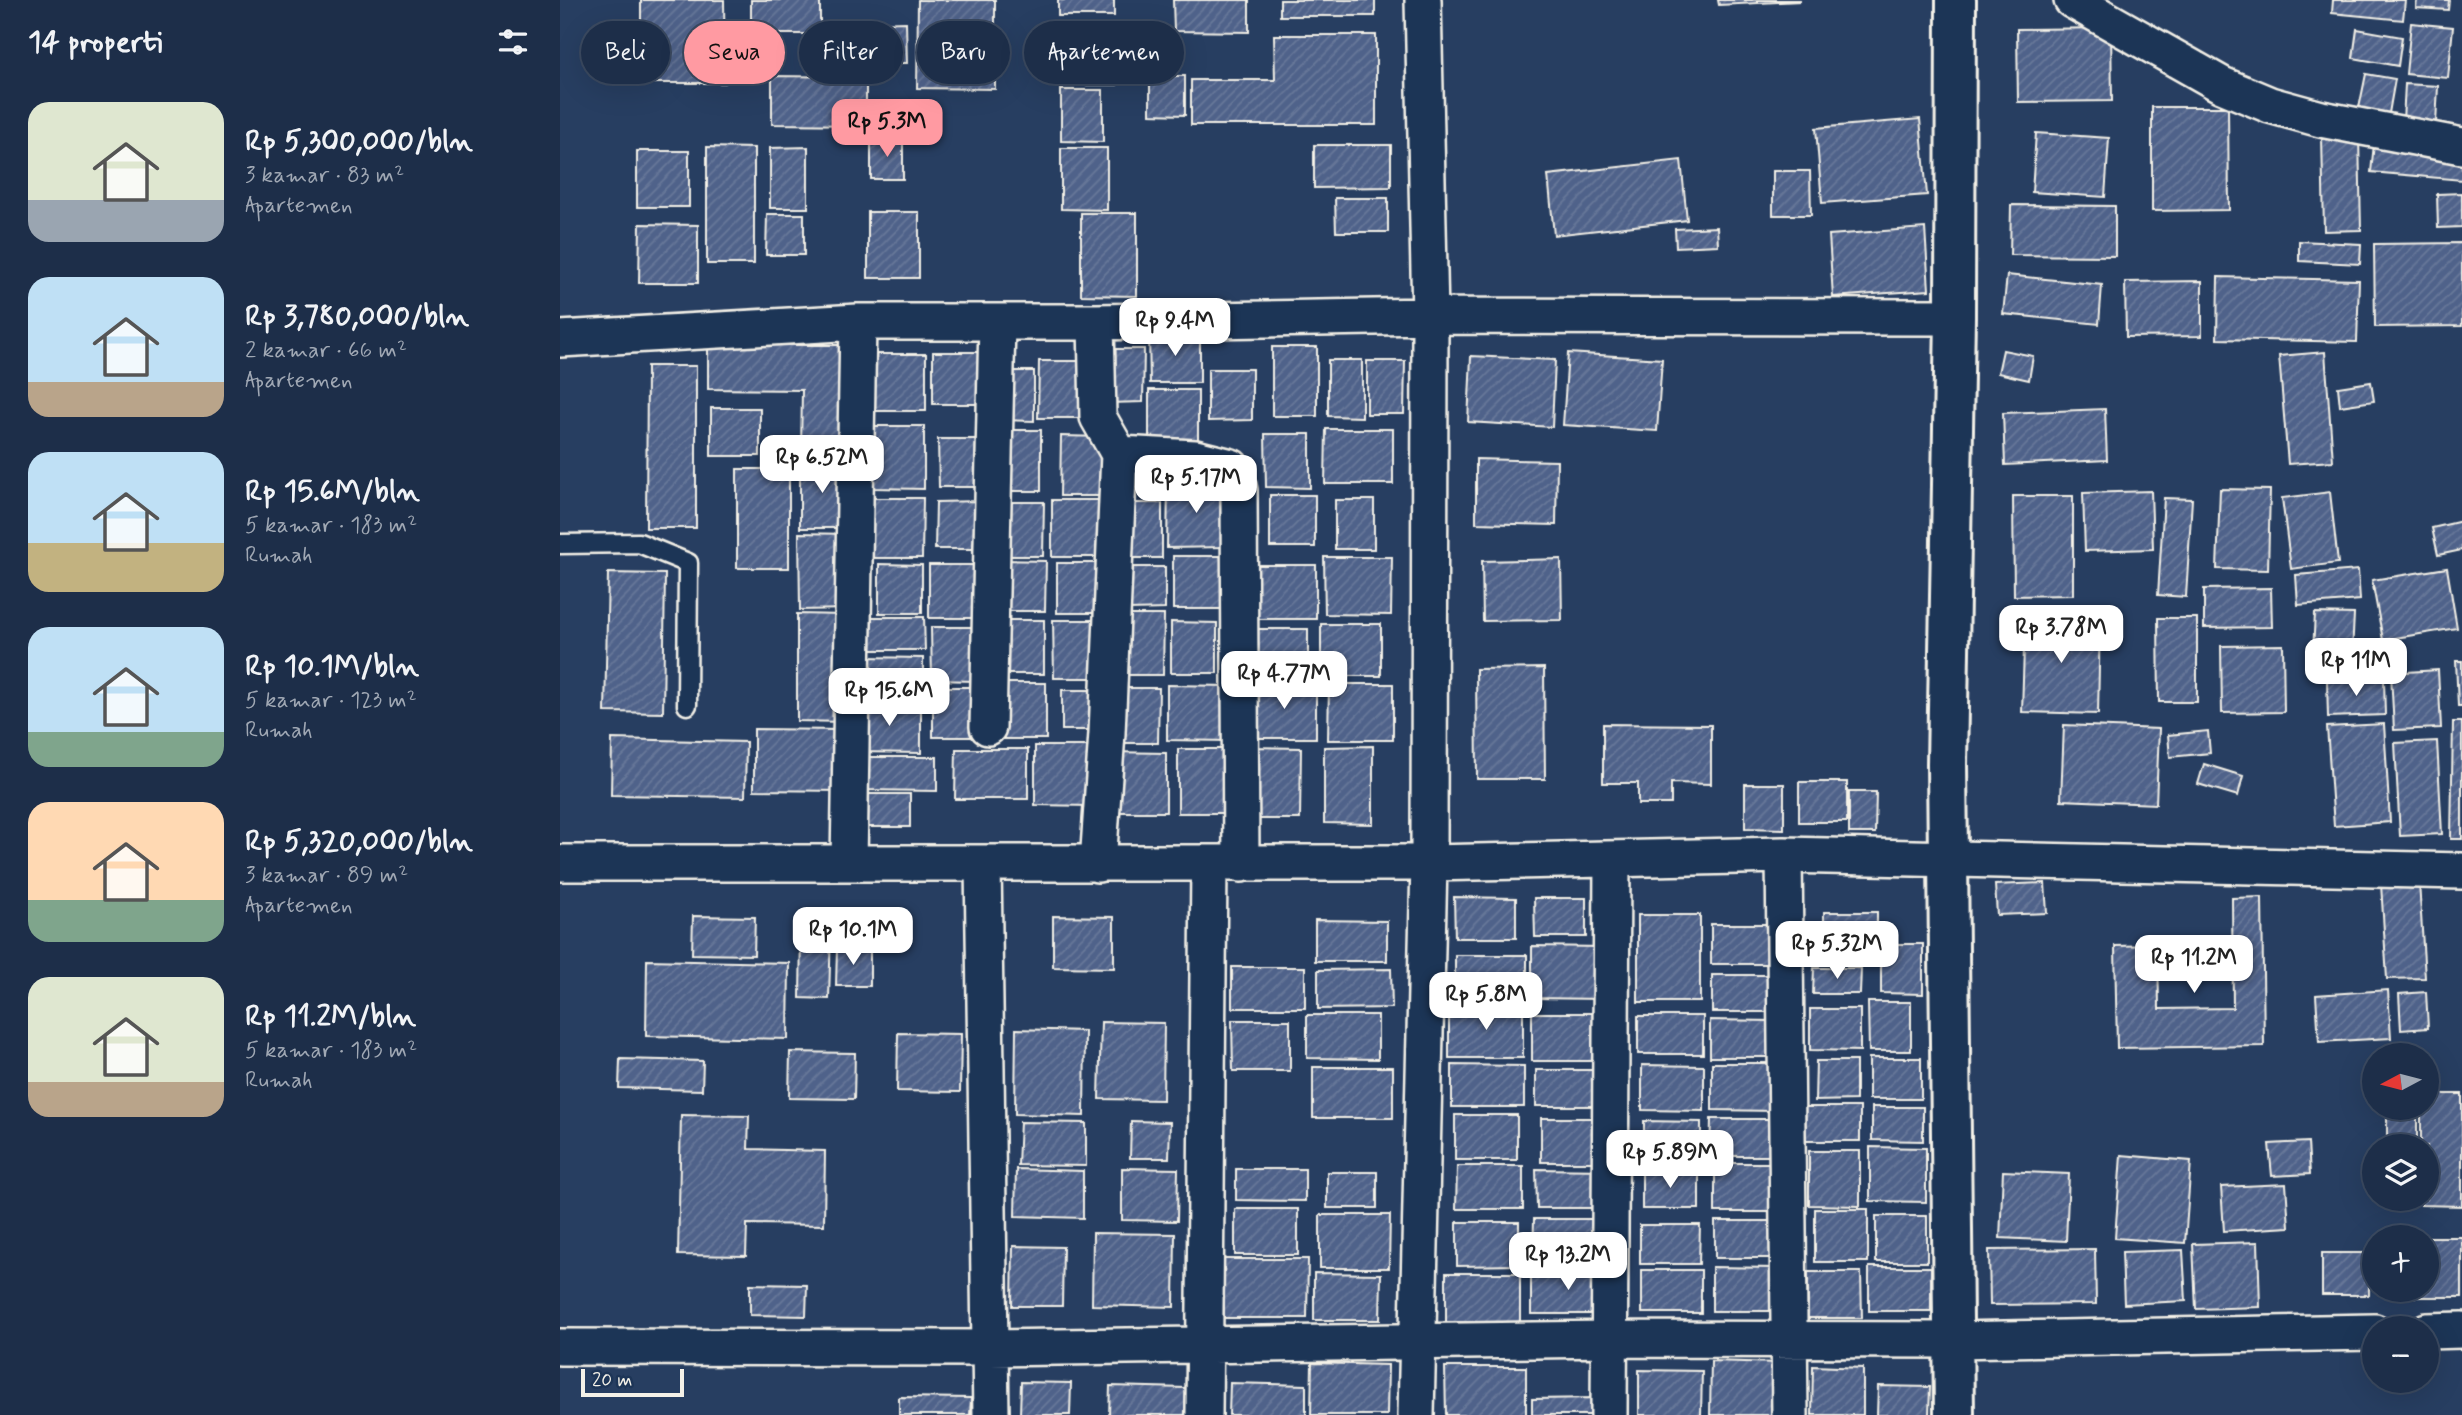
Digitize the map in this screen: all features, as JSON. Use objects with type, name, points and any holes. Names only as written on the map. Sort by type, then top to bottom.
[{"type":"street","points":[[1416,1415],[1429,863],[1430,316],[1423,0]]},
{"type":"street","points":[[1954,1415],[1947,764],[1955,317],[1956,0]]},
{"type":"street","points":[[2072,0],[2222,85],[2270,105],[2321,119],[2462,146]]},
{"type":"street","points":[[560,339],[858,323],[1430,316],[1955,317]]},
{"type":"street","points":[[988,727],[997,322]]},
{"type":"street","points":[[1096,322],[1098,417],[1119,454],[1107,733],[1098,864]]},
{"type":"street","points":[[849,863],[858,323]]},
{"type":"street","points":[[1119,454],[1195,458],[1231,467],[1239,491],[1241,591],[1225,864],[1204,1415]]},
{"type":"street","points":[[1784,855],[1790,1415]]},
{"type":"street","points":[[560,863],[1429,863],[1784,855],[2462,871]]},
{"type":"street","points":[[1609,1415],[1612,859]]},
{"type":"street","points":[[983,864],[991,1415]]},
{"type":"street","points":[[2439,1331],[2462,1330]]},
{"type":"street","points":[[560,1347],[990,1348],[1205,1343],[1416,1344],[1610,1339],[1954,1340],[2362,1332]]},
{"type":"lane","points":[[560,544],[639,543],[688,563],[687,705]]},
{"type":"building","points":[[641,0],[724,0],[724,21],[684,21],[684,83],[670,83],[670,21],[641,21]]},
{"type":"building","points":[[751,0],[820,0],[820,21],[799,21],[799,34],[785,34],[785,21],[751,21]]},
{"type":"building","points":[[918,0],[995,0],[995,21],[918,21]]},
{"type":"building","points":[[1058,0],[1114,0],[1114,16],[1058,16]]},
{"type":"building","points":[[1173,0],[1249,0],[1249,32],[1184,31],[1184,21],[1174,21]]},
{"type":"building","points":[[1280,0],[1375,0],[1375,16],[1280,16]]},
{"type":"building","points":[[1718,0],[1800,0],[1800,1],[1719,5]]},
{"type":"building","points":[[2333,0],[2405,0],[2403,20],[2332,13]]},
{"type":"building","points":[[2417,0],[2449,0],[2448,10],[2416,8]]},
{"type":"building","points":[[903,22],[906,22],[907,63],[903,63]]},
{"type":"building","points":[[2411,23],[2453,27],[2448,78],[2406,74]]},
{"type":"building","points":[[2111,28],[2112,101],[2018,102],[2017,29]]},
{"type":"building","points":[[2357,29],[2402,37],[2398,66],[2353,58]]},
{"type":"building","points":[[1274,35],[1376,35],[1376,125],[1191,125],[1191,80],[1275,80]]},
{"type":"building","points":[[2366,74],[2395,79],[2388,119],[2358,113]]},
{"type":"building","points":[[785,76],[799,76],[799,84],[866,84],[866,125],[772,124],[772,84],[785,84]]},
{"type":"building","points":[[1185,76],[1185,115],[1150,114],[1150,84],[1184,84]]},
{"type":"building","points":[[917,84],[995,84],[995,89],[917,88]]},
{"type":"building","points":[[1065,84],[1117,84],[1117,85]]},
{"type":"building","points":[[2405,84],[2438,86],[2436,123],[2403,121]]},
{"type":"building","points":[[1061,90],[1103,90],[1103,142],[1061,141]]},
{"type":"building","points":[[2152,107],[2228,107],[2229,210],[2152,211]]},
{"type":"building","points":[[1920,119],[1927,195],[1822,203],[1816,128]]},
{"type":"building","points":[[2036,133],[2109,138],[2105,197],[2032,192]]},
{"type":"building","points":[[2322,136],[2359,136],[2361,230],[2324,231]]},
{"type":"building","points":[[871,139],[903,139],[903,179],[871,179]]},
{"type":"building","points":[[2374,144],[2462,153],[2462,180],[2371,172]]},
{"type":"building","points":[[1314,145],[1391,145],[1391,187],[1314,188]]},
{"type":"building","points":[[707,147],[754,148],[754,264],[707,264]]},
{"type":"building","points":[[808,147],[808,208],[770,208],[770,148]]},
{"type":"building","points":[[1061,148],[1107,148],[1107,210],[1061,209]]},
{"type":"building","points":[[637,151],[689,151],[689,207],[637,207]]},
{"type":"building","points":[[1681,160],[1687,220],[1554,235],[1548,175]]},
{"type":"building","points":[[1773,171],[1810,171],[1811,215],[1773,215]]},
{"type":"building","points":[[2462,193],[2462,227],[2438,228],[2437,194]]},
{"type":"building","points":[[1335,198],[1388,198],[1388,232],[1336,232]]},
{"type":"building","points":[[2011,205],[2115,206],[2115,256],[2010,255]]},
{"type":"building","points":[[868,212],[919,212],[919,278],[868,278]]},
{"type":"building","points":[[1081,213],[1137,213],[1137,296],[1081,295]]},
{"type":"building","points":[[767,214],[804,214],[804,255],[766,255]]},
{"type":"building","points":[[640,224],[698,225],[698,283],[639,283]]},
{"type":"building","points":[[1717,227],[1718,245],[1676,247],[1675,229]]},
{"type":"building","points":[[1925,228],[1929,290],[1833,297],[1829,235]]},
{"type":"building","points":[[2299,241],[2361,244],[2360,264],[2299,261]]},
{"type":"building","points":[[2462,243],[2462,326],[2375,327],[2374,244]]},
{"type":"building","points":[[2007,275],[2102,285],[2099,324],[2003,314]]},
{"type":"building","points":[[2218,277],[2359,280],[2357,342],[2217,339]]},
{"type":"building","points":[[2202,281],[2202,336],[2126,337],[2125,282]]},
{"type":"building","points":[[1149,334],[1200,334],[1200,383],[1150,383]]},
{"type":"building","points":[[708,345],[847,345],[846,452],[801,452],[802,390],[708,389]]},
{"type":"building","points":[[1272,347],[1317,347],[1317,416],[1272,416]]},
{"type":"building","points":[[1108,349],[1144,349],[1143,402],[1109,403]]},
{"type":"building","points":[[2003,350],[2033,356],[2029,380],[1998,373]]},
{"type":"building","points":[[933,352],[981,352],[980,404],[933,404]]},
{"type":"building","points":[[2325,352],[2333,461],[2288,464],[2279,356]]},
{"type":"building","points":[[1568,353],[1662,359],[1657,431],[1563,425]]},
{"type":"building","points":[[874,354],[926,354],[926,411],[874,411]]},
{"type":"building","points":[[1471,356],[1555,360],[1552,427],[1468,422]]},
{"type":"building","points":[[1328,360],[1362,360],[1362,417],[1328,416]]},
{"type":"building","points":[[1039,361],[1087,361],[1087,418],[1038,418]]},
{"type":"building","points":[[1367,361],[1405,361],[1404,414],[1367,414]]},
{"type":"building","points":[[647,366],[696,366],[696,528],[646,528]]},
{"type":"building","points":[[1208,369],[1252,369],[1252,420],[1208,421]]},
{"type":"building","points":[[1003,371],[1034,371],[1034,421],[1003,420]]},
{"type":"building","points":[[2371,382],[2374,401],[2340,406],[2338,387]]},
{"type":"building","points":[[1149,390],[1198,390],[1198,440],[1149,439]]},
{"type":"building","points":[[711,408],[760,408],[760,456],[711,456]]},
{"type":"building","points":[[2105,409],[2107,460],[2005,465],[2003,413]]},
{"type":"building","points":[[874,426],[924,426],[924,489],[874,488]]},
{"type":"building","points":[[1326,429],[1393,429],[1393,484],[1325,484]]},
{"type":"building","points":[[1006,430],[1041,430],[1041,491],[1006,491]]},
{"type":"building","points":[[1265,434],[1310,434],[1310,488],[1266,487]]},
{"type":"building","points":[[1061,436],[1105,437],[1105,496],[1060,496]]},
{"type":"building","points":[[938,439],[987,439],[986,487],[939,487]]},
{"type":"building","points":[[1476,459],[1557,461],[1556,525],[1476,523]]},
{"type":"building","points":[[800,461],[844,461],[845,528],[800,528]]},
{"type":"building","points":[[737,469],[789,469],[789,568],[737,568]]},
{"type":"building","points":[[1168,483],[1226,483],[1225,547],[1167,548]]},
{"type":"building","points":[[2220,489],[2270,490],[2268,570],[2217,569]]},
{"type":"building","points":[[2151,491],[2153,549],[2085,551],[2083,493]]},
{"type":"building","points":[[2330,492],[2338,563],[2291,569],[2282,498]]},
{"type":"building","points":[[1270,495],[1315,495],[1315,547],[1270,547]]},
{"type":"building","points":[[2013,496],[2073,496],[2073,595],[2014,596]]},
{"type":"building","points":[[871,498],[923,498],[922,558],[871,558]]},
{"type":"building","points":[[2164,498],[2192,499],[2186,597],[2158,595]]},
{"type":"building","points":[[1052,500],[1107,500],[1107,557],[1052,557]]},
{"type":"building","points":[[1335,500],[1374,500],[1374,549],[1335,549]]},
{"type":"building","points":[[981,501],[981,549],[935,549],[936,502]]},
{"type":"building","points":[[1002,502],[1044,502],[1043,556],[1002,556]]},
{"type":"building","points":[[1124,503],[1162,503],[1162,558],[1125,558]]},
{"type":"building","points":[[2462,521],[2462,550],[2438,555],[2432,528]]},
{"type":"building","points":[[799,533],[848,534],[848,609],[800,610]]},
{"type":"building","points":[[1173,556],[1222,556],[1222,609],[1173,609]]},
{"type":"building","points":[[1324,557],[1392,557],[1391,615],[1325,614]]},
{"type":"building","points":[[1561,559],[1562,620],[1483,621],[1482,561]]},
{"type":"building","points":[[1002,560],[1046,561],[1045,611],[1002,611]]},
{"type":"building","points":[[1057,563],[1097,563],[1097,613],[1057,613]]},
{"type":"building","points":[[879,564],[922,565],[922,613],[879,613]]},
{"type":"building","points":[[929,565],[982,565],[982,618],[929,618]]},
{"type":"building","points":[[1254,565],[1316,565],[1316,619],[1254,619]]},
{"type":"building","points":[[1129,567],[1165,567],[1165,609],[1129,610]]},
{"type":"building","points":[[2447,568],[2457,628],[2383,640],[2372,580]]},
{"type":"building","points":[[2358,570],[2360,600],[2298,605],[2296,575]]},
{"type":"building","points":[[608,573],[665,574],[663,713],[605,712]]},
{"type":"building","points":[[2271,588],[2272,627],[2204,628],[2204,589]]},
{"type":"building","points":[[2315,613],[2354,614],[2352,654],[2313,653]]},
{"type":"building","points":[[797,614],[844,615],[845,722],[797,721]]},
{"type":"building","points":[[1124,615],[1164,615],[1163,675],[1123,675]]},
{"type":"building","points":[[2025,615],[2100,618],[2098,714],[2022,712]]},
{"type":"building","points":[[859,617],[924,617],[925,650],[859,650]]},
{"type":"building","points":[[2158,618],[2197,618],[2197,702],[2159,702]]},
{"type":"building","points":[[1001,620],[1044,620],[1044,674],[1001,674]]},
{"type":"building","points":[[1053,620],[1105,620],[1105,678],[1054,678]]},
{"type":"building","points":[[1171,622],[1217,623],[1217,673],[1171,673]]},
{"type":"building","points":[[1321,624],[1381,624],[1381,676],[1321,676]]},
{"type":"building","points":[[931,627],[977,627],[977,681],[932,680]]},
{"type":"building","points":[[1253,629],[1308,629],[1308,672],[1253,672]]},
{"type":"building","points":[[2283,645],[2284,712],[2222,713],[2221,646]]},
{"type":"building","points":[[863,657],[923,658],[923,695],[863,695]]},
{"type":"building","points":[[2456,661],[2462,661],[2462,706],[2458,706]]},
{"type":"building","points":[[1544,668],[1545,779],[1477,779],[1476,669]]},
{"type":"building","points":[[2438,670],[2441,728],[2394,730],[2391,673]]},
{"type":"building","points":[[2384,679],[2385,715],[2328,717],[2327,681]]},
{"type":"building","points":[[1000,683],[1046,683],[1046,739],[1000,739]]},
{"type":"building","points":[[1253,684],[1316,685],[1316,738],[1252,738]]},
{"type":"building","points":[[1329,684],[1393,684],[1393,740],[1328,740]]},
{"type":"building","points":[[1167,685],[1230,686],[1229,741],[1167,740]]},
{"type":"building","points":[[933,687],[980,687],[980,737],[933,737]]},
{"type":"building","points":[[1119,688],[1159,688],[1158,743],[1119,743]]},
{"type":"building","points":[[1062,690],[1101,690],[1101,730],[1062,730]]},
{"type":"building","points":[[857,703],[921,703],[921,753],[857,752]]},
{"type":"building","points":[[2453,722],[2462,722],[2462,839],[2451,839]]},
{"type":"building","points":[[1603,724],[1711,725],[1711,784],[1671,783],[1671,804],[1638,804],[1638,783],[1603,783]]},
{"type":"building","points":[[2384,724],[2390,822],[2334,826],[2327,727]]},
{"type":"building","points":[[2064,725],[2159,729],[2156,804],[2061,800]]},
{"type":"building","points":[[754,729],[843,730],[843,791],[754,790]]},
{"type":"building","points":[[2208,731],[2210,753],[2170,757],[2168,735]]},
{"type":"building","points":[[612,739],[746,742],[745,797],[611,795]]},
{"type":"building","points":[[2437,741],[2442,834],[2400,836],[2395,743]]},
{"type":"building","points":[[1035,746],[1092,746],[1091,806],[1035,805]]},
{"type":"building","points":[[1373,746],[1373,824],[1324,823],[1324,747]]},
{"type":"building","points":[[1246,747],[1301,748],[1300,819],[1247,819]]},
{"type":"building","points":[[956,749],[1028,749],[1028,799],[955,799]]},
{"type":"building","points":[[1178,749],[1233,749],[1233,813],[1178,813]]},
{"type":"building","points":[[1109,752],[1166,753],[1166,812],[1109,812]]},
{"type":"building","points":[[860,757],[937,757],[937,791],[860,790]]},
{"type":"building","points":[[2204,764],[2243,776],[2238,796],[2198,784]]},
{"type":"building","points":[[1799,782],[1847,782],[1847,822],[1799,822]]},
{"type":"building","points":[[1745,784],[1784,784],[1784,829],[1745,828]]},
{"type":"building","points":[[1849,792],[1876,792],[1875,833],[1849,833]]},
{"type":"building","points":[[865,794],[910,794],[910,827],[865,827]]},
{"type":"building","points":[[2419,882],[2425,978],[2387,979],[2381,884]]},
{"type":"building","points":[[2045,883],[2047,913],[1997,915],[1995,885]]},
{"type":"building","points":[[1454,897],[1516,898],[1516,938],[1455,938]]},
{"type":"building","points":[[2262,897],[2264,1046],[2117,1048],[2115,946],[2158,945],[2159,1009],[2233,1008],[2232,898]]},
{"type":"building","points":[[1534,898],[1586,898],[1586,937],[1535,937]]},
{"type":"building","points":[[1824,912],[1877,912],[1877,963],[1824,963]]},
{"type":"building","points":[[1638,915],[1700,915],[1700,1002],[1638,1002]]},
{"type":"building","points":[[693,916],[755,917],[754,955],[692,954]]},
{"type":"building","points":[[1053,916],[1114,917],[1114,968],[1053,967]]},
{"type":"building","points":[[1315,920],[1387,921],[1387,961],[1315,961]]},
{"type":"building","points":[[1711,924],[1771,924],[1771,964],[1711,964]]},
{"type":"building","points":[[801,930],[831,930],[829,999],[800,998]]},
{"type":"building","points":[[1881,944],[1923,944],[1923,994],[1881,993]]},
{"type":"building","points":[[1532,946],[1604,947],[1603,999],[1532,998]]},
{"type":"building","points":[[837,948],[870,949],[870,986],[836,986]]},
{"type":"building","points":[[1455,955],[1527,955],[1527,996],[1455,996]]},
{"type":"building","points":[[647,960],[789,963],[788,1039],[646,1036]]},
{"type":"building","points":[[1232,967],[1305,967],[1305,1008],[1232,1008]]},
{"type":"building","points":[[1814,968],[1861,968],[1860,994],[1813,994]]},
{"type":"building","points":[[1391,969],[1392,1008],[1318,1009],[1318,970]]},
{"type":"building","points":[[1712,975],[1770,975],[1770,1012],[1712,1012]]},
{"type":"building","points":[[2388,990],[2391,1038],[2319,1042],[2316,995]]},
{"type":"building","points":[[2426,992],[2428,1028],[2401,1030],[2399,994]]},
{"type":"building","points":[[1868,1002],[1911,1002],[1911,1051],[1869,1051]]},
{"type":"building","points":[[1449,1006],[1523,1006],[1523,1058],[1449,1058]]},
{"type":"building","points":[[1810,1009],[1860,1009],[1860,1051],[1810,1050]]},
{"type":"building","points":[[1532,1013],[1606,1013],[1606,1061],[1532,1061]]},
{"type":"building","points":[[1307,1015],[1378,1015],[1378,1059],[1307,1058]]},
{"type":"building","points":[[1638,1016],[1703,1016],[1703,1054],[1638,1054]]},
{"type":"building","points":[[1232,1020],[1290,1020],[1290,1071],[1233,1071]]},
{"type":"building","points":[[1710,1020],[1773,1021],[1772,1057],[1710,1057]]},
{"type":"building","points":[[1101,1022],[1164,1023],[1163,1100],[1099,1099]]},
{"type":"building","points":[[1016,1029],[1085,1031],[1084,1116],[1015,1114]]},
{"type":"building","points":[[898,1033],[961,1034],[960,1092],[897,1091]]},
{"type":"building","points":[[790,1052],[855,1053],[854,1099],[789,1098]]},
{"type":"building","points":[[1869,1058],[1921,1058],[1921,1099],[1869,1099]]},
{"type":"building","points":[[620,1059],[703,1061],[702,1090],[619,1088]]},
{"type":"building","points":[[1816,1061],[1856,1061],[1856,1100],[1815,1101]]},
{"type":"building","points":[[1712,1063],[1776,1063],[1776,1111],[1712,1110]]},
{"type":"building","points":[[1452,1065],[1524,1066],[1524,1107],[1452,1107]]},
{"type":"building","points":[[1642,1065],[1704,1066],[1704,1111],[1642,1110]]},
{"type":"building","points":[[1313,1067],[1393,1067],[1393,1118],[1313,1118]]},
{"type":"building","points":[[1536,1070],[1595,1070],[1595,1106],[1536,1106]]},
{"type":"building","points":[[2440,1094],[2462,1094],[2462,1206],[2439,1205],[2439,1134],[2421,1134],[2421,1120],[2440,1120]]},
{"type":"building","points":[[1805,1107],[1860,1107],[1860,1141],[1805,1141]]},
{"type":"building","points":[[1872,1107],[1923,1107],[1923,1141],[1872,1140]]},
{"type":"building","points":[[681,1115],[749,1116],[748,1149],[825,1151],[824,1225],[747,1224],[746,1256],[678,1255]]},
{"type":"building","points":[[1455,1115],[1517,1115],[1517,1160],[1455,1160]]},
{"type":"building","points":[[1541,1118],[1605,1118],[1605,1162],[1541,1162]]},
{"type":"building","points":[[1711,1119],[1772,1119],[1772,1156],[1710,1156]]},
{"type":"building","points":[[2387,1120],[2417,1120],[2417,1134],[2387,1134]]},
{"type":"building","points":[[1131,1121],[1170,1122],[1169,1158],[1130,1158]]},
{"type":"building","points":[[1644,1121],[1701,1122],[1701,1160],[1644,1160]]},
{"type":"building","points":[[1020,1122],[1086,1123],[1086,1166],[1018,1165]]},
{"type":"building","points":[[2308,1142],[2310,1174],[2272,1176],[2269,1144]]},
{"type":"building","points":[[1870,1147],[1926,1148],[1926,1202],[1870,1201]]},
{"type":"building","points":[[1809,1151],[1860,1151],[1860,1206],[1809,1205]]},
{"type":"building","points":[[2121,1155],[2191,1161],[2185,1243],[2115,1238]]},
{"type":"building","points":[[1715,1163],[1781,1163],[1781,1212],[1715,1212]]},
{"type":"building","points":[[1457,1166],[1523,1166],[1523,1209],[1456,1209]]},
{"type":"building","points":[[1122,1168],[1178,1169],[1177,1221],[1122,1220]]},
{"type":"building","points":[[1016,1169],[1083,1171],[1083,1218],[1015,1216]]},
{"type":"building","points":[[1236,1169],[1305,1169],[1305,1201],[1236,1200]]},
{"type":"building","points":[[1536,1169],[1607,1170],[1607,1208],[1537,1208]]},
{"type":"building","points":[[1642,1170],[1699,1170],[1699,1209],[1642,1209]]},
{"type":"building","points":[[2003,1171],[2069,1174],[2066,1241],[2000,1238]]},
{"type":"building","points":[[1327,1172],[1377,1172],[1377,1208],[1327,1208]]},
{"type":"building","points":[[2286,1184],[2289,1227],[2224,1231],[2221,1187]]},
{"type":"building","points":[[1235,1209],[1298,1209],[1298,1255],[1235,1255]]},
{"type":"building","points":[[1815,1209],[1868,1209],[1868,1262],[1815,1262]]},
{"type":"building","points":[[1320,1215],[1390,1215],[1389,1268],[1320,1268]]},
{"type":"building","points":[[1876,1216],[1927,1216],[1927,1262],[1876,1262]]},
{"type":"building","points":[[1534,1219],[1602,1219],[1602,1258],[1533,1258]]},
{"type":"building","points":[[1715,1221],[1778,1221],[1778,1258],[1715,1258]]},
{"type":"building","points":[[1457,1222],[1519,1222],[1519,1265],[1457,1266]]},
{"type":"building","points":[[1640,1225],[1700,1225],[1699,1264],[1640,1264]]},
{"type":"building","points":[[1093,1233],[1175,1234],[1174,1307],[1092,1305]]},
{"type":"building","points":[[2439,1237],[2462,1237],[2462,1297],[2439,1297]]},
{"type":"building","points":[[2258,1242],[2260,1307],[2196,1309],[2193,1244]]},
{"type":"building","points":[[1013,1246],[1063,1247],[1062,1306],[1012,1306]]},
{"type":"building","points":[[2095,1249],[2096,1304],[1990,1305],[1989,1250]]},
{"type":"building","points":[[2183,1250],[2186,1301],[2124,1304],[2122,1252]]},
{"type":"building","points":[[2322,1253],[2362,1253],[2362,1295],[2322,1295]]},
{"type":"building","points":[[1224,1259],[1308,1259],[1307,1318],[1224,1318]]},
{"type":"building","points":[[1712,1267],[1776,1268],[1776,1311],[1712,1311]]},
{"type":"building","points":[[1869,1267],[1931,1267],[1931,1311],[1869,1311]]},
{"type":"building","points":[[1604,1269],[1604,1314],[1531,1314],[1531,1270]]},
{"type":"building","points":[[1642,1270],[1701,1270],[1701,1313],[1642,1313]]},
{"type":"building","points":[[1808,1272],[1861,1272],[1862,1318],[1808,1318]]},
{"type":"building","points":[[1314,1273],[1381,1274],[1380,1320],[1314,1320]]},
{"type":"building","points":[[1446,1273],[1520,1273],[1520,1322],[1446,1322]]},
{"type":"building","points":[[750,1284],[807,1285],[806,1316],[750,1315]]},
{"type":"building","points":[[1711,1361],[1779,1363],[1778,1415],[1710,1415]]},
{"type":"building","points":[[1312,1363],[1388,1365],[1387,1415],[1311,1415]]},
{"type":"building","points":[[1813,1366],[1863,1368],[1863,1415],[1812,1415]]},
{"type":"building","points":[[1445,1367],[1526,1367],[1526,1415],[1446,1415]]},
{"type":"building","points":[[1639,1370],[1702,1371],[1701,1415],[1639,1415]]},
{"type":"building","points":[[1021,1382],[1071,1383],[1070,1415],[1020,1415]]},
{"type":"building","points":[[1230,1383],[1306,1385],[1306,1415],[1229,1415]]},
{"type":"building","points":[[1110,1386],[1186,1388],[1185,1415],[1109,1415]]},
{"type":"building","points":[[1878,1386],[1930,1387],[1929,1415],[1877,1415]]},
{"type":"building","points":[[899,1397],[971,1398],[970,1415],[899,1415]]},
{"type":"building","points":[[1597,1398],[1597,1415],[1532,1415],[1532,1399]]}]
